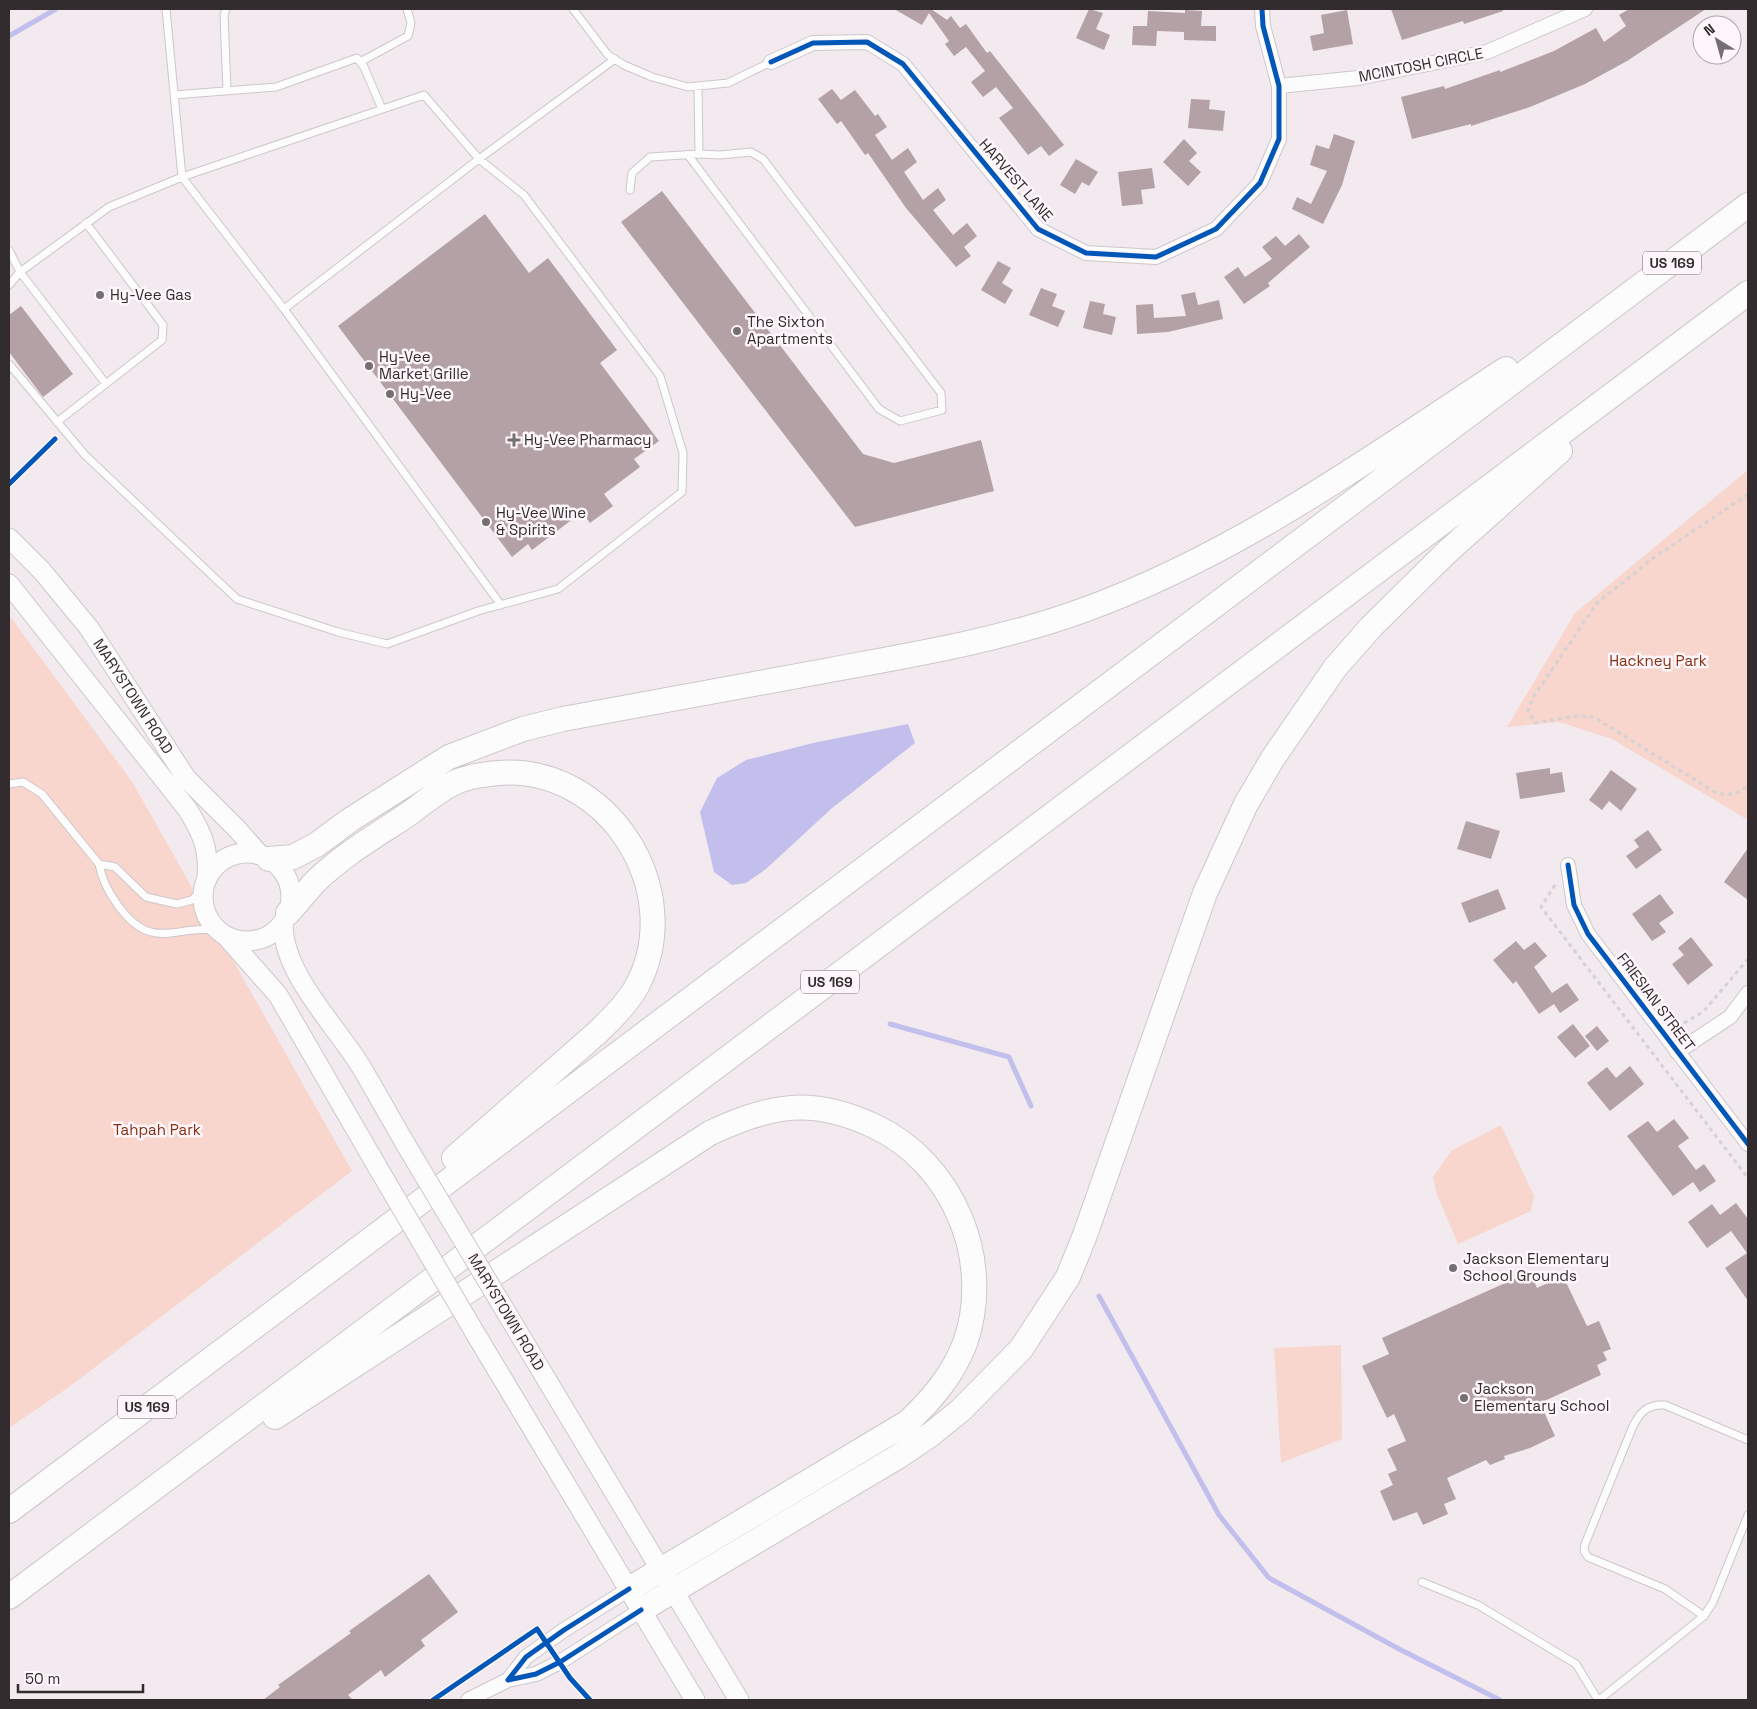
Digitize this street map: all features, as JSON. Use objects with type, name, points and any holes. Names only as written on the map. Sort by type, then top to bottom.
[{"type":"highway","name":"US 169","points":[[9,1511],[1748,205]]},
{"type":"highway","name":"US 169","points":[[9,1597],[1748,293]]},
{"type":"highway","points":[[264,857],[293,856],[316,845],[350,820],[449,757],[523,729],[563,719],[952,648],[1020,630],[1084,610],[1143,586],[1252,533],[1516,363],[1595,320]]},
{"type":"highway","points":[[641,1610],[930,1435],[973,1399],[1021,1349],[1045,1314],[1075,1260],[1205,893],[1246,804],[1273,758],[1335,668],[1371,627],[1447,552],[1516,492],[1651,366]]},
{"type":"highway","points":[[285,918],[316,881],[425,802],[460,780],[499,773],[538,776],[570,787],[594,802],[615,823],[632,846],[644,869],[651,898],[652,928],[647,958],[637,986],[618,1012],[502,1117],[285,1304]]},
{"type":"highway","points":[[9,1602],[281,1412],[710,1132],[744,1118],[792,1109],[820,1109],[853,1117],[890,1134],[921,1158],[944,1186],[961,1218],[972,1253],[974,1282],[972,1314],[964,1343],[952,1370],[931,1400],[908,1422],[629,1589]]},
{"type":"main road","name":"MARYSTOWN ROAD","points":[[9,538],[42,572],[88,628],[186,778],[264,857]]},
{"type":"main road","name":"MARYSTOWN ROAD","points":[[9,584],[188,810],[204,836],[208,858],[205,884]]},
{"type":"main road","points":[[221,933],[242,941],[259,940],[276,930],[285,918],[290,903],[288,883],[278,866],[264,857],[239,854],[229,857],[216,866],[205,884],[205,911],[221,933],[278,995],[478,1338],[696,1700]]},
{"type":"main road","name":"MARYSTOWN ROAD","points":[[285,918],[283,938],[291,962],[360,1065],[509,1318],[739,1700]]},
{"type":"street","name":"HARVEST LANE","points":[[771,62],[812,43],[867,42],[903,64],[1038,230],[1086,253],[1156,257],[1216,229],[1260,183],[1278,139],[1279,86],[1263,26],[1262,9]]},
{"type":"street","name":"MCINTOSH CIRCLE","points":[[1279,86],[1358,78],[1487,52],[1585,9]]},
{"type":"street","name":"FRIESIAN STREET","points":[[1568,865],[1574,905],[1588,934],[1748,1144]]},
{"type":"street","points":[[1678,1052],[1730,1017],[1748,993]]},
{"type":"street","points":[[508,1680],[526,1657],[564,1630],[629,1589]]},
{"type":"street","points":[[468,1700],[508,1680],[536,1674],[560,1662],[641,1610]]},
{"type":"lane","points":[[166,9],[182,178],[284,309],[501,605]]},
{"type":"lane","points":[[360,62],[408,36],[410,23],[407,9]]},
{"type":"lane","points":[[573,9],[608,55],[652,77],[688,87],[728,83],[771,62]]},
{"type":"lane","points":[[225,12],[228,90]]},
{"type":"lane","points":[[174,95],[276,87],[357,58],[382,109]]},
{"type":"lane","points":[[284,309],[479,159],[615,59]]},
{"type":"lane","points":[[698,86],[699,154]]},
{"type":"lane","points":[[9,285],[20,272],[109,207],[182,178],[424,95],[479,159],[524,195],[660,376],[683,454],[682,492],[558,589],[478,611],[387,644],[338,632],[237,599],[85,455],[9,364]]},
{"type":"lane","points":[[630,190],[632,173],[650,157],[688,154],[720,155],[751,152],[763,159],[941,394],[942,410],[924,416],[900,420],[879,409],[688,154]]},
{"type":"lane","points":[[58,422],[162,340],[163,324],[86,223]]},
{"type":"lane","points":[[9,250],[20,272],[106,384]]},
{"type":"lane","points":[[9,784],[23,782],[42,794],[99,864],[101,878],[116,902],[135,924],[151,932],[160,933],[221,933]]},
{"type":"lane","points":[[99,864],[115,867],[146,896],[177,904],[192,900],[205,884]]},
{"type":"lane","points":[[1704,1616],[1665,1589],[1588,1557],[1584,1551],[1585,1544],[1634,1426],[1645,1409],[1654,1404],[1666,1405],[1748,1440]]},
{"type":"lane","points":[[1422,1582],[1478,1605],[1576,1664],[1598,1700],[1704,1616],[1713,1602],[1748,1515]]},
{"type":"path","points":[[1748,494],[1652,559],[1597,603],[1534,696],[1528,711],[1535,723],[1576,716],[1594,717],[1716,793],[1730,795],[1743,790],[1748,784]]},
{"type":"path","points":[[1568,865],[1541,907],[1748,1178]]},
{"type":"path","points":[[1651,1051],[1683,1022],[1702,1012],[1748,960]]},
{"type":"green space","name":"Hackney Park","points":[[1748,470],[1748,820],[1612,739],[1559,722],[1507,727],[1575,613]]},
{"type":"green space","name":"Tahpah Park","points":[[9,615],[133,783],[352,1171],[69,1387],[9,1428]]},
{"type":"green space","points":[[1501,1125],[1534,1196],[1531,1211],[1458,1244],[1436,1192],[1433,1177],[1451,1151]]},
{"type":"green space","points":[[1341,1345],[1342,1439],[1281,1463],[1274,1348]]},
{"type":"shaded area","points":[[908,724],[915,743],[831,809],[766,869],[746,883],[732,885],[714,872],[700,812],[717,778],[746,760],[813,743]]},
{"type":"building","points":[[894,9],[931,9],[947,20],[951,16],[960,28],[966,24],[987,53],[990,51],[1064,145],[1049,156],[1041,146],[1028,155],[999,118],[1013,108],[996,87],[983,97],[971,82],[985,71],[966,47],[954,56],[945,44],[949,41],[929,13],[922,25]]},
{"type":"building","points":[[1089,9],[1103,13],[1096,29],[1110,35],[1104,50],[1076,38]]},
{"type":"building","points":[[1391,9],[1503,9],[1503,11],[1464,24],[1463,21],[1402,40]]},
{"type":"building","points":[[1629,9],[1706,9],[1697,15],[1692,15],[1692,18],[1627,61],[1585,84],[1530,107],[1471,126],[1471,124],[1412,139],[1401,97],[1444,86],[1445,89],[1500,70],[1500,72],[1554,51],[1596,28],[1604,42],[1626,26],[1619,15]]},
{"type":"building","points":[[1185,10],[1202,11],[1201,26],[1216,26],[1216,41],[1184,40],[1184,32],[1157,31],[1156,46],[1132,45],[1133,26],[1147,26],[1148,11],[1185,13]]},
{"type":"building","points":[[1347,10],[1353,44],[1313,51],[1310,36],[1324,33],[1321,15]]},
{"type":"building","points":[[832,89],[841,100],[855,90],[875,116],[878,114],[887,127],[875,135],[892,160],[908,148],[917,162],[904,172],[923,200],[938,188],[946,200],[933,210],[953,235],[967,223],[977,236],[964,247],[971,256],[956,267],[906,208],[868,153],[865,155],[841,121],[837,124],[818,99]]},
{"type":"building","points":[[1191,99],[1210,100],[1209,109],[1225,111],[1223,131],[1188,128]]},
{"type":"building","points":[[1334,134],[1355,141],[1342,185],[1323,224],[1292,209],[1297,197],[1311,204],[1327,171],[1310,165],[1316,145],[1329,149]]},
{"type":"building","points":[[1184,139],[1197,153],[1189,161],[1201,172],[1188,186],[1163,162]]},
{"type":"building","points":[[1076,159],[1098,172],[1089,186],[1082,182],[1075,194],[1060,185]]},
{"type":"building","points":[[1152,168],[1155,188],[1141,190],[1143,204],[1122,206],[1118,172]]},
{"type":"building","name":"The Sixton Apartments","points":[[662,191],[863,454],[894,463],[981,440],[994,491],[855,527],[621,222]]},
{"type":"building","points":[[485,214],[529,273],[548,258],[617,350],[600,363],[659,441],[634,459],[640,467],[604,494],[613,506],[590,523],[582,512],[532,550],[528,544],[512,557],[338,326]]},
{"type":"building","points":[[1299,234],[1310,247],[1268,283],[1270,286],[1244,304],[1224,277],[1238,267],[1245,277],[1272,259],[1262,247],[1276,236],[1285,246]]},
{"type":"building","points":[[998,261],[1011,268],[1002,283],[1013,290],[1005,304],[981,290]]},
{"type":"building","points":[[1041,288],[1057,294],[1052,306],[1065,311],[1058,327],[1029,315]]},
{"type":"building","points":[[1195,292],[1198,305],[1219,300],[1223,319],[1168,332],[1137,334],[1136,305],[1153,304],[1154,318],[1186,316],[1181,295]]},
{"type":"building","points":[[1090,301],[1105,304],[1103,314],[1116,317],[1112,335],[1083,328]]},
{"type":"building","points":[[21,306],[73,374],[43,397],[9,352],[9,315]]},
{"type":"building","points":[[1550,768],[1550,774],[1562,772],[1565,792],[1520,799],[1516,773]]},
{"type":"building","points":[[1611,770],[1637,789],[1621,811],[1609,801],[1602,810],[1589,800]]},
{"type":"building","points":[[1466,821],[1500,831],[1491,859],[1457,849]]},
{"type":"building","points":[[1648,830],[1662,850],[1636,869],[1626,856],[1639,847],[1634,840]]},
{"type":"building","points":[[1748,848],[1748,900],[1724,882]]},
{"type":"building","points":[[1498,889],[1506,909],[1469,923],[1461,903]]},
{"type":"building","points":[[1660,894],[1674,913],[1659,923],[1666,932],[1652,941],[1632,914]]},
{"type":"building","points":[[1691,937],[1713,965],[1688,985],[1672,964],[1684,955],[1678,948]]},
{"type":"building","points":[[1516,941],[1524,950],[1535,942],[1547,956],[1534,967],[1552,993],[1567,983],[1579,1000],[1560,1013],[1554,1004],[1539,1014],[1516,981],[1513,984],[1493,960]]},
{"type":"building","points":[[1573,1024],[1590,1046],[1575,1058],[1557,1037]]},
{"type":"building","points":[[1597,1026],[1609,1041],[1597,1051],[1585,1036]]},
{"type":"building","points":[[1630,1066],[1644,1084],[1610,1111],[1587,1083],[1607,1067],[1616,1078]]},
{"type":"building","points":[[1674,1119],[1689,1138],[1678,1146],[1696,1170],[1704,1164],[1716,1181],[1700,1192],[1693,1182],[1673,1196],[1627,1136],[1648,1121],[1657,1132]]},
{"type":"building","points":[[1736,1203],[1748,1219],[1748,1301],[1725,1268],[1747,1253],[1731,1231],[1707,1248],[1688,1222],[1712,1204],[1720,1215]]},
{"type":"building","name":"Jackson Elementary School","points":[[1530,1272],[1537,1288],[1563,1276],[1587,1326],[1599,1321],[1611,1349],[1603,1352],[1607,1360],[1597,1365],[1601,1375],[1540,1403],[1555,1436],[1530,1448],[1504,1456],[1505,1459],[1490,1465],[1486,1460],[1447,1478],[1456,1499],[1444,1504],[1448,1514],[1423,1525],[1417,1512],[1393,1521],[1380,1491],[1393,1485],[1388,1474],[1397,1470],[1387,1449],[1406,1441],[1394,1414],[1387,1418],[1362,1366],[1389,1354],[1382,1338]]},
{"type":"building","points":[[429,1574],[458,1612],[421,1640],[425,1646],[385,1677],[381,1670],[348,1695],[353,1700],[263,1700],[280,1687],[278,1685],[351,1633],[349,1631]]},
{"type":"waterway","points":[[9,36],[56,9]]},
{"type":"waterway","points":[[890,1024],[1009,1057],[1031,1106]]},
{"type":"waterway","points":[[1099,1296],[1219,1515],[1269,1578],[1399,1649],[1500,1700]]},
{"type":"cycle path","points":[[771,62],[813,43],[867,42],[903,64],[1038,229],[1086,253],[1156,257],[1216,229],[1260,183],[1279,139],[1279,86],[1263,26],[1262,9]]},
{"type":"cycle path","points":[[9,484],[55,439]]},
{"type":"cycle path","points":[[1568,865],[1574,905],[1588,934],[1748,1144]]},
{"type":"cycle path","points":[[629,1589],[564,1630],[526,1657],[508,1680],[536,1674],[560,1662],[641,1610]]},
{"type":"cycle path","points":[[433,1700],[537,1629],[570,1678],[590,1700]]},
{"type":"place","name":"Hy-Vee Gas","points":[[100,295]]},
{"type":"place","name":"The Sixton Apartments","points":[[737,331]]},
{"type":"place","name":"Hy-Vee Market Grille","points":[[369,366]]},
{"type":"place","name":"Hy-Vee","points":[[390,394]]},
{"type":"place","name":"Hy-Vee Pharmacy","points":[[514,440]]},
{"type":"place","name":"Hy-Vee Wine & Spirits","points":[[486,522]]},
{"type":"place","name":"Jackson Elementary School Grounds","points":[[1453,1268]]},
{"type":"place","name":"Jackson Elementary School","points":[[1464,1398]]}]
